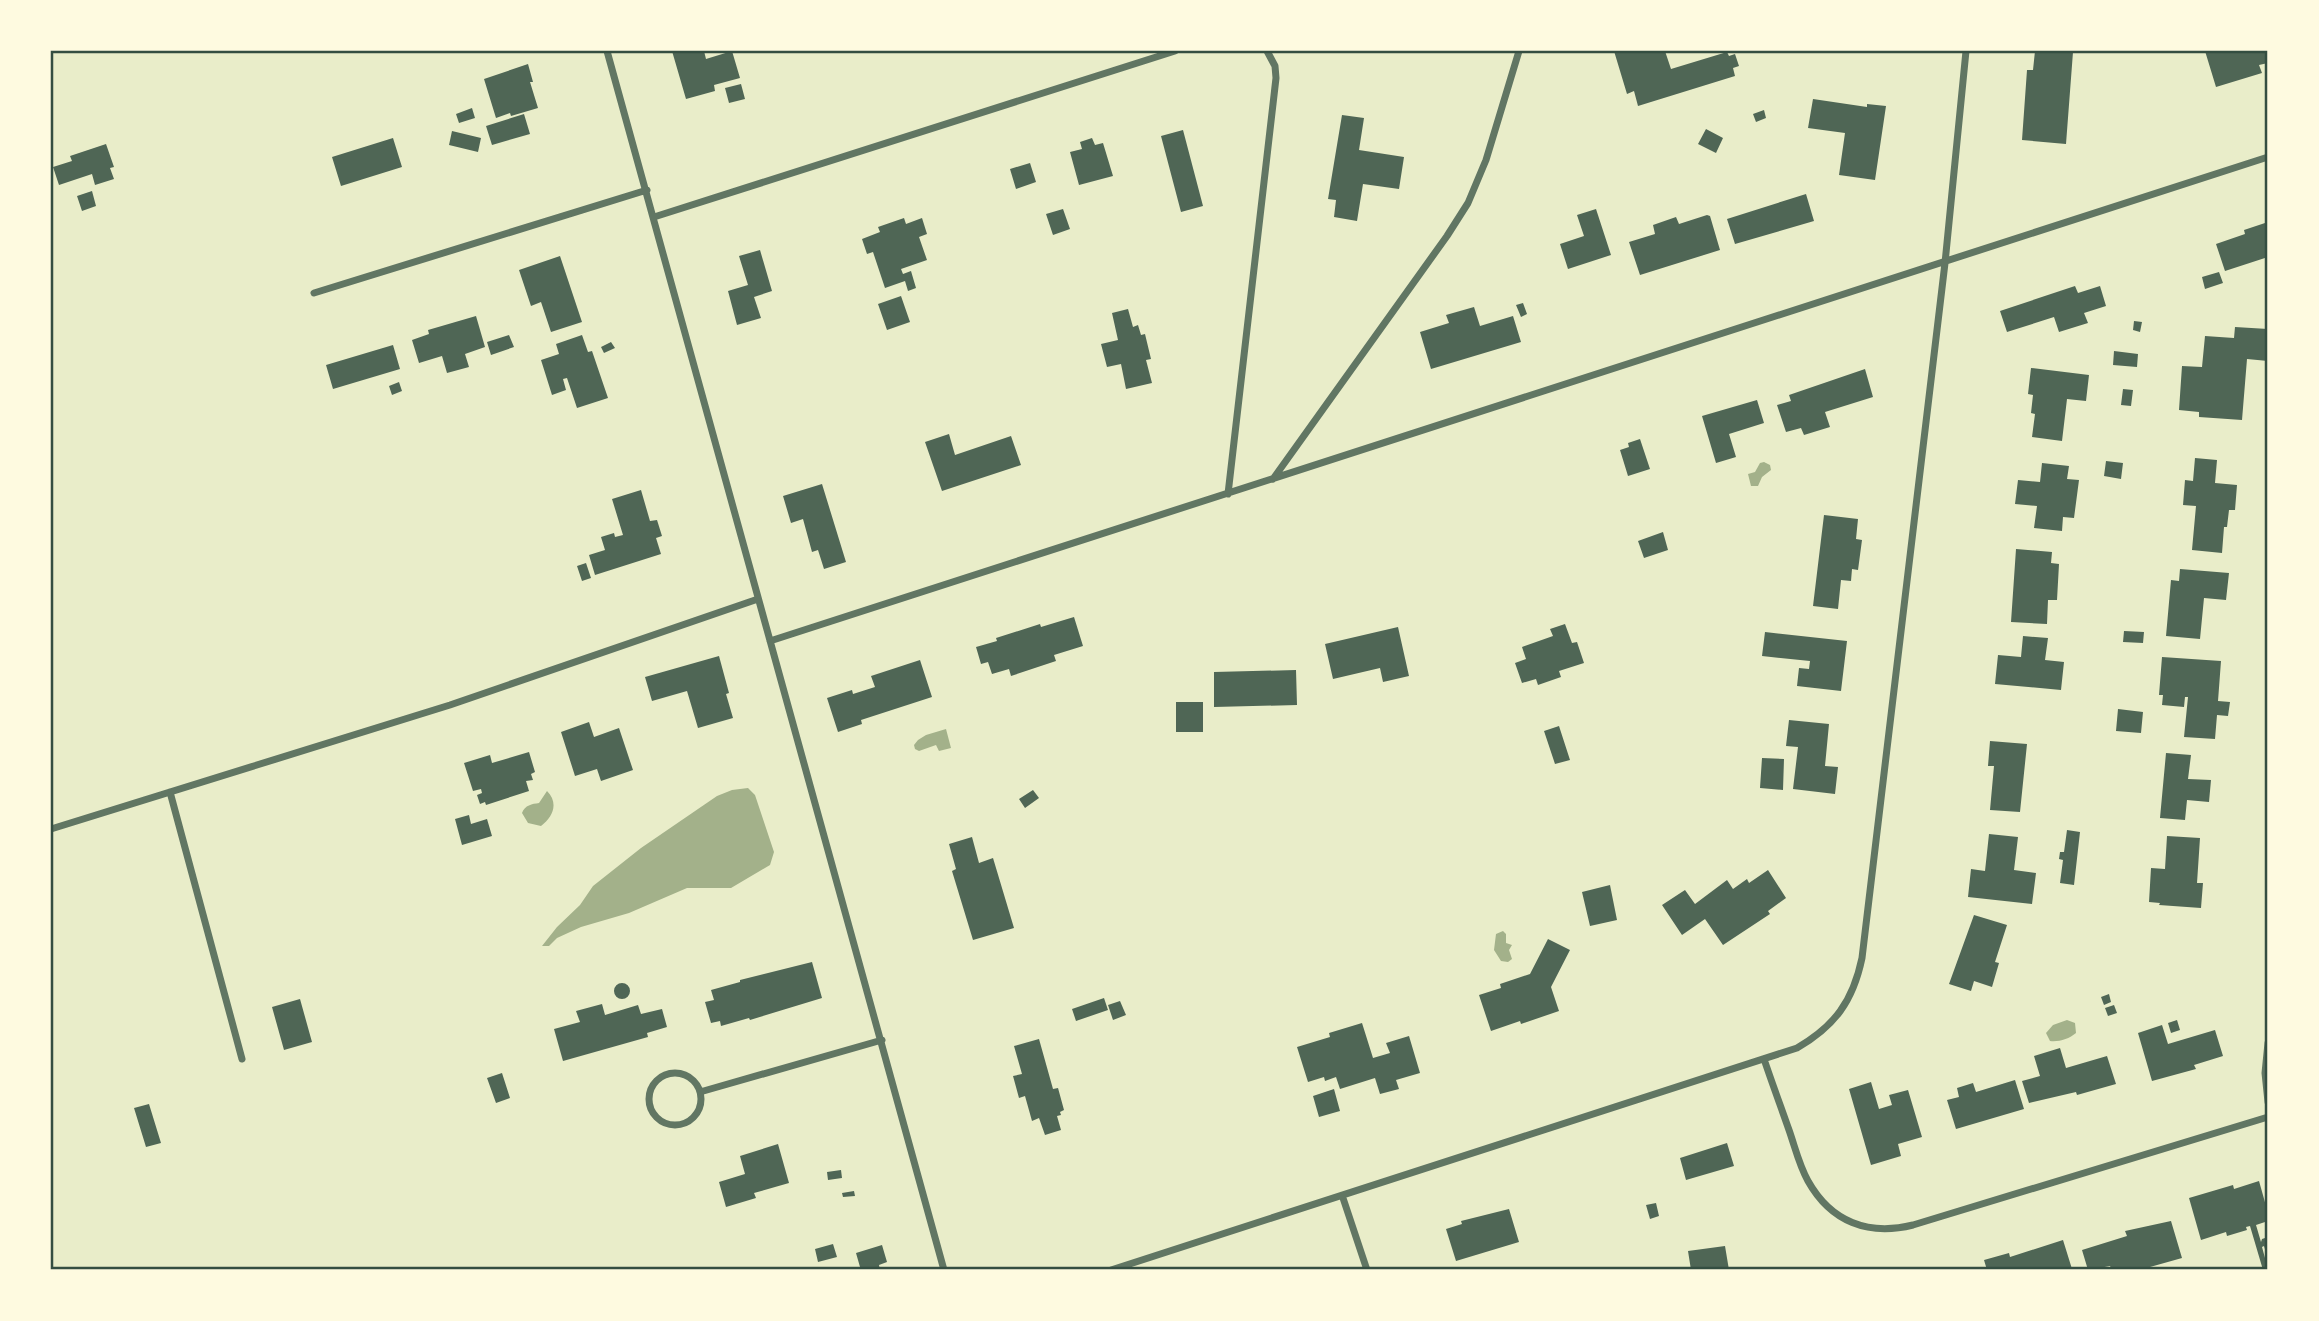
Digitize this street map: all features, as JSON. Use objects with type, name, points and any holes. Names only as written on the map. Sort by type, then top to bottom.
[{"type":"street","points":[[607,51],[944,1270]]},
{"type":"street","points":[[654,217],[1175,51]]},
{"type":"street","points":[[1228,494],[1276,78],[1275,66],[1267,51]]},
{"type":"street","points":[[1272,480],[1468,204],[1486,160],[1519,51]]},
{"type":"street","points":[[1111,1270],[1797,1048],[1813,1039],[1839,1014],[1850,999],[1862,958],[1945,263],[1966,51]]},
{"type":"street","points":[[770,641],[2268,157]]},
{"type":"street","points":[[314,293],[647,190]]},
{"type":"street","points":[[51,829],[450,705],[758,599]]},
{"type":"street","points":[[170,792],[242,1059]]},
{"type":"street","points":[[701,1092],[882,1040]]},
{"type":"street","points":[[2268,1043],[2265,1073],[2268,1102]]},
{"type":"street","points":[[1764,1059],[1800,1164],[1818,1196],[1832,1210],[1848,1220],[1884,1230],[1913,1225],[2268,1117]]},
{"type":"street","points":[[669,1073],[691,1078],[701,1092],[702,1098],[697,1113],[680,1125],[661,1121],[649,1106],[652,1086],[669,1073]]},
{"type":"street","points":[[1342,1195],[1367,1270]]},
{"type":"shaded area","points":[[1760,463],[1770,465],[1771,470],[1762,477],[1758,486],[1751,486],[1748,474],[1755,472]]},
{"type":"shaded area","points":[[946,729],[951,748],[939,751],[936,745],[919,751],[915,749],[914,745],[918,740]]},
{"type":"shaded area","points":[[748,788],[755,795],[774,852],[770,865],[731,888],[687,888],[629,913],[581,927],[557,938],[549,946],[542,946],[580,905],[593,886],[641,848],[717,796]]},
{"type":"shaded area","points":[[547,791],[554,805],[549,818],[541,826],[528,823],[523,810],[529,805],[539,803]]},
{"type":"shaded area","points":[[1503,931],[1506,934],[1506,943],[1512,945],[1509,950],[1512,959],[1508,962],[1501,961],[1494,950],[1496,934]]},
{"type":"shaded area","points":[[2067,1020],[2075,1023],[2076,1033],[2064,1040],[2050,1041],[2046,1033],[2053,1025]]},
{"type":"building","points":[[672,51],[704,51],[706,59],[732,51],[740,78],[714,85],[715,91],[686,99]]},
{"type":"building","points":[[1614,51],[1665,51],[1671,69],[1727,52],[1729,56],[1735,54],[1739,66],[1733,68],[1735,76],[1638,106],[1634,91],[1627,94]]},
{"type":"building","points":[[2035,51],[2073,52],[2066,144],[2022,140],[2027,70],[2033,70]]},
{"type":"building","points":[[2205,51],[2268,51],[2268,63],[2259,65],[2262,73],[2216,87]]},
{"type":"building","points":[[528,64],[538,108],[496,118],[484,79]]},
{"type":"building","points":[[741,84],[745,99],[729,103],[725,88]]},
{"type":"building","points":[[1813,99],[1867,107],[1867,104],[1886,106],[1875,180],[1839,175],[1845,133],[1808,128]]},
{"type":"building","points":[[472,108],[475,118],[459,123],[456,114]]},
{"type":"building","points":[[1764,110],[1766,118],[1756,122],[1753,114]]},
{"type":"building","points":[[524,114],[530,134],[492,145],[486,126]]},
{"type":"building","points":[[1342,115],[1364,118],[1359,150],[1404,157],[1399,189],[1363,184],[1357,221],[1334,217],[1336,200],[1328,199]]},
{"type":"building","points":[[1706,129],[1723,138],[1716,153],[1698,144]]},
{"type":"building","points":[[1183,130],[1203,206],[1181,212],[1161,136]]},
{"type":"building","points":[[452,131],[481,138],[478,152],[449,145]]},
{"type":"building","points":[[393,138],[402,167],[341,186],[332,157]]},
{"type":"building","points":[[1092,138],[1095,145],[1103,143],[1113,176],[1079,185],[1070,152],[1082,149],[1080,142]]},
{"type":"building","points":[[106,144],[114,167],[110,168],[114,179],[95,185],[92,174],[59,185],[53,167],[72,161],[70,156]]},
{"type":"building","points":[[1030,163],[1036,182],[1016,189],[1010,169]]},
{"type":"building","points":[[92,191],[96,206],[82,211],[77,196]]},
{"type":"building","points":[[1806,194],[1814,221],[1735,244],[1727,219]]},
{"type":"building","points":[[1063,209],[1070,229],[1053,235],[1046,214]]},
{"type":"building","points":[[1596,209],[1611,255],[1568,269],[1560,244],[1584,236],[1577,215]]},
{"type":"building","points":[[1710,216],[1720,250],[1640,275],[1629,242],[1655,234],[1653,225],[1676,217],[1679,224]]},
{"type":"building","points":[[904,218],[906,224],[922,218],[927,234],[919,237],[927,260],[901,269],[903,274],[911,271],[916,288],[908,291],[905,281],[885,288],[873,252],[867,254],[862,239],[880,232],[878,227]]},
{"type":"building","points":[[2268,222],[2268,257],[2225,271],[2216,244]]},
{"type":"building","points":[[760,250],[772,291],[754,297],[761,318],[737,325],[728,291],[748,285],[739,256]]},
{"type":"building","points":[[560,256],[582,322],[551,332],[541,302],[531,306],[519,270]]},
{"type":"building","points":[[2219,272],[2223,283],[2205,289],[2202,277]]},
{"type":"building","points":[[2075,286],[2078,293],[2100,286],[2106,306],[2084,313],[2088,323],[2059,332],[2054,317],[2007,332],[2000,311]]},
{"type":"building","points":[[901,296],[910,322],[887,330],[878,304]]},
{"type":"building","points":[[1523,303],[1527,314],[1521,317],[1516,305]]},
{"type":"building","points":[[1474,307],[1480,326],[1513,316],[1521,342],[1431,369],[1420,332],[1449,323],[1446,315]]},
{"type":"building","points":[[1128,309],[1133,327],[1138,325],[1141,335],[1145,334],[1151,359],[1146,360],[1152,383],[1126,389],[1121,364],[1107,367],[1101,344],[1118,340],[1112,313]]},
{"type":"building","points":[[476,316],[485,347],[465,354],[469,367],[447,373],[442,356],[419,363],[412,340],[429,334],[428,330]]},
{"type":"building","points":[[2134,321],[2142,322],[2140,332],[2133,330]]},
{"type":"building","points":[[2235,327],[2268,329],[2268,361],[2247,359],[2242,420],[2199,417],[2199,412],[2179,410],[2182,366],[2202,367],[2205,336],[2234,338]]},
{"type":"building","points":[[509,335],[514,347],[491,355],[487,342]]},
{"type":"building","points":[[582,335],[588,352],[592,351],[608,398],[577,408],[567,378],[563,379],[566,390],[552,395],[541,360],[559,354],[556,344]]},
{"type":"building","points":[[611,342],[615,348],[604,353],[601,347]]},
{"type":"building","points":[[393,345],[400,369],[333,389],[326,365]]},
{"type":"building","points":[[2114,351],[2138,354],[2137,367],[2113,365]]},
{"type":"building","points":[[2031,368],[2089,375],[2086,401],[2067,399],[2062,441],[2032,437],[2035,414],[2031,413],[2033,395],[2028,394]]},
{"type":"building","points":[[1865,369],[1873,397],[1825,412],[1830,427],[1804,435],[1801,428],[1786,432],[1777,405],[1791,401],[1789,395]]},
{"type":"building","points":[[399,382],[402,391],[392,395],[389,386]]},
{"type":"building","points":[[2123,389],[2133,390],[2131,406],[2121,405]]},
{"type":"building","points":[[1757,400],[1764,423],[1729,434],[1736,457],[1716,463],[1702,416]]},
{"type":"building","points":[[949,434],[955,455],[1011,436],[1021,465],[942,491],[925,442]]},
{"type":"building","points":[[1640,439],[1650,469],[1628,476],[1620,450],[1629,447],[1628,443]]},
{"type":"building","points":[[2195,458],[2217,460],[2215,483],[2237,485],[2235,510],[2229,510],[2227,527],[2224,527],[2222,553],[2192,550],[2196,506],[2183,505],[2185,480],[2193,481]]},
{"type":"building","points":[[2106,461],[2123,463],[2121,479],[2104,476]]},
{"type":"building","points":[[2042,463],[2069,466],[2067,479],[2079,480],[2074,518],[2063,517],[2062,531],[2034,528],[2037,506],[2015,504],[2018,480],[2040,482]]},
{"type":"building","points":[[822,484],[846,562],[824,569],[818,550],[812,552],[803,519],[791,523],[783,496]]},
{"type":"building","points":[[641,490],[650,521],[657,520],[662,536],[656,538],[661,554],[595,575],[589,555],[605,550],[601,537],[614,533],[615,537],[623,535],[612,499]]},
{"type":"building","points":[[1824,515],[1858,519],[1856,539],[1862,540],[1858,570],[1852,569],[1851,581],[1841,580],[1838,609],[1813,606]]},
{"type":"building","points":[[1663,532],[1668,550],[1644,558],[1638,541]]},
{"type":"building","points":[[2016,549],[2052,552],[2051,563],[2059,564],[2057,600],[2048,600],[2047,624],[2011,622]]},
{"type":"building","points":[[586,563],[591,578],[582,581],[577,566]]},
{"type":"building","points":[[2180,569],[2229,573],[2226,600],[2204,598],[2200,639],[2166,636],[2171,580],[2179,581]]},
{"type":"building","points":[[1074,617],[1083,646],[1054,655],[1056,661],[1011,676],[1009,669],[992,674],[988,662],[981,664],[976,647],[1040,624],[1041,627]]},
{"type":"building","points":[[1565,624],[1572,643],[1577,642],[1584,663],[1559,671],[1561,677],[1538,685],[1536,679],[1522,683],[1515,663],[1526,659],[1522,647],[1553,636],[1550,629]]},
{"type":"building","points":[[1398,627],[1409,676],[1383,682],[1380,668],[1333,679],[1325,644]]},
{"type":"building","points":[[2124,631],[2144,632],[2143,643],[2123,642]]},
{"type":"building","points":[[1765,632],[1847,641],[1841,691],[1797,686],[1799,668],[1809,669],[1810,661],[1762,656]]},
{"type":"building","points":[[2023,636],[2048,638],[2045,660],[2064,662],[2061,690],[1995,684],[1998,655],[2021,657]]},
{"type":"building","points":[[719,656],[733,718],[698,728],[687,691],[652,701],[645,677]]},
{"type":"building","points":[[2162,657],[2221,661],[2218,701],[2230,702],[2228,716],[2217,715],[2215,739],[2184,737],[2188,697],[2185,697],[2184,707],[2162,705],[2163,695],[2159,695]]},
{"type":"building","points":[[920,660],[932,697],[861,720],[862,724],[838,732],[827,698],[852,690],[853,694],[875,687],[871,676]]},
{"type":"building","points":[[1296,670],[1297,705],[1214,707],[1214,672]]},
{"type":"building","points":[[1176,702],[1203,702],[1203,732],[1176,732]]},
{"type":"building","points":[[2118,709],[2143,712],[2141,733],[2116,731]]},
{"type":"building","points":[[1789,720],[1829,724],[1825,766],[1838,767],[1835,794],[1793,789],[1798,747],[1786,746]]},
{"type":"building","points":[[589,722],[594,737],[619,728],[633,770],[601,781],[597,769],[575,776],[561,732]]},
{"type":"building","points":[[1559,726],[1570,760],[1555,764],[1544,731]]},
{"type":"building","points":[[1990,741],[2027,744],[2020,812],[1990,810],[1994,766],[1988,766]]},
{"type":"building","points":[[529,752],[535,772],[531,774],[533,780],[526,781],[529,791],[486,805],[485,802],[480,804],[477,795],[482,793],[481,789],[473,791],[464,763],[490,755],[492,763]]},
{"type":"building","points":[[2166,753],[2191,755],[2188,779],[2211,780],[2209,802],[2187,800],[2185,820],[2160,818]]},
{"type":"building","points":[[1762,758],[1784,759],[1783,790],[1760,788]]},
{"type":"building","points":[[1033,790],[1039,798],[1025,808],[1019,799]]},
{"type":"building","points":[[469,815],[471,824],[487,819],[492,836],[462,845],[455,819]]},
{"type":"building","points":[[2067,830],[2080,832],[2074,885],[2060,883],[2063,860],[2059,859],[2060,852],[2064,852]]},
{"type":"building","points":[[1989,834],[2018,837],[2014,870],[2036,873],[2032,904],[1968,897],[1971,869],[1985,871]]},
{"type":"building","points":[[2167,836],[2200,838],[2197,883],[2203,883],[2201,908],[2149,902],[2151,868],[2165,869]]},
{"type":"building","points":[[972,837],[979,863],[993,858],[1014,928],[973,940],[952,871],[956,869],[949,844]]},
{"type":"building","points":[[1768,870],[1786,898],[1768,911],[1770,914],[1723,945],[1705,919],[1682,935],[1662,905],[1685,890],[1695,904],[1727,880],[1733,889],[1747,879],[1749,883]]},
{"type":"building","points":[[1610,885],[1617,920],[1590,926],[1582,892]]},
{"type":"building","points":[[1974,915],[2007,925],[1995,962],[1999,963],[1992,987],[1974,981],[1971,991],[1949,984]]},
{"type":"building","points":[[1548,939],[1570,950],[1551,987],[1559,1011],[1491,1031],[1479,995],[1501,988],[1500,984],[1530,974]]},
{"type":"building","points":[[812,962],[822,998],[750,1020],[749,1018],[721,1026],[720,1021],[711,1023],[705,1002],[714,1000],[711,990]]},
{"type":"building","points":[[622,983],[630,991],[622,999],[614,991]]},
{"type":"building","points":[[2109,994],[2111,1002],[2104,1005],[2101,997]]},
{"type":"building","points":[[1104,998],[1108,1010],[1076,1021],[1072,1009]]},
{"type":"building","points":[[300,999],[312,1042],[284,1050],[272,1007]]},
{"type":"building","points":[[1120,1001],[1126,1015],[1113,1020],[1108,1005]]},
{"type":"building","points":[[602,1004],[605,1015],[638,1005],[641,1014],[662,1009],[667,1027],[647,1033],[648,1037],[563,1061],[554,1029],[580,1022],[576,1011]]},
{"type":"building","points":[[2114,1005],[2117,1013],[2108,1016],[2105,1008]]},
{"type":"building","points":[[2177,1020],[2180,1030],[2171,1033],[2168,1023]]},
{"type":"building","points":[[1362,1023],[1373,1058],[1390,1053],[1386,1043],[1409,1036],[1420,1073],[1396,1080],[1399,1089],[1380,1094],[1375,1078],[1340,1089],[1336,1077],[1325,1081],[1324,1077],[1308,1082],[1297,1047]]},
{"type":"building","points":[[2162,1025],[2168,1044],[2215,1030],[2223,1056],[2194,1065],[2196,1069],[2152,1081],[2138,1033]]},
{"type":"building","points":[[1039,1039],[1053,1089],[1058,1088],[1064,1110],[1057,1116],[1061,1130],[1045,1135],[1039,1118],[1032,1121],[1025,1096],[1019,1098],[1013,1076],[1022,1074],[1014,1046]]},
{"type":"building","points":[[2060,1048],[2066,1068],[2107,1056],[2116,1084],[2077,1095],[2076,1092],[2029,1103],[2022,1081],[2040,1076],[2034,1056]]},
{"type":"building","points":[[502,1073],[510,1098],[496,1103],[487,1078]]},
{"type":"building","points":[[2015,1080],[2024,1109],[1956,1129],[1947,1100],[1959,1097],[1957,1088],[1973,1083],[1976,1092]]},
{"type":"building","points":[[1871,1082],[1879,1109],[1892,1105],[1889,1095],[1908,1090],[1922,1137],[1898,1144],[1901,1156],[1871,1165],[1849,1089]]},
{"type":"building","points":[[1334,1089],[1340,1111],[1319,1117],[1313,1096]]},
{"type":"building","points":[[149,1104],[161,1143],[146,1147],[134,1108]]},
{"type":"building","points":[[1727,1143],[1734,1166],[1686,1180],[1680,1158]]},
{"type":"building","points":[[778,1144],[789,1183],[754,1193],[756,1198],[726,1207],[719,1182],[745,1174],[740,1156]]},
{"type":"building","points":[[841,1170],[842,1178],[828,1180],[827,1172]]},
{"type":"building","points":[[2259,1181],[2268,1213],[2268,1221],[2256,1225],[2261,1242],[2268,1237],[2268,1259],[2264,1246],[2262,1247],[2268,1269],[2263,1270],[2250,1226],[2246,1227],[2247,1230],[2227,1236],[2226,1232],[2201,1240],[2189,1198],[2233,1185],[2234,1189]]},
{"type":"building","points":[[854,1191],[855,1196],[843,1197],[842,1193]]},
{"type":"building","points":[[1656,1203],[1659,1216],[1650,1219],[1646,1205]]},
{"type":"building","points":[[1509,1209],[1519,1242],[1456,1261],[1446,1229],[1462,1224],[1461,1221]]},
{"type":"building","points":[[2171,1221],[2182,1258],[2150,1267],[2151,1270],[2112,1270],[2110,1266],[2088,1270],[2082,1250],[2127,1236],[2125,1231]]},
{"type":"building","points":[[2063,1240],[2072,1269],[1987,1270],[1984,1260],[2009,1253],[2010,1257]]},
{"type":"building","points":[[833,1244],[837,1257],[818,1262],[815,1249]]},
{"type":"building","points":[[882,1245],[887,1262],[879,1265],[880,1270],[852,1270],[860,1267],[856,1253]]},
{"type":"building","points":[[1725,1246],[1729,1270],[1691,1270],[1688,1251]]}]
